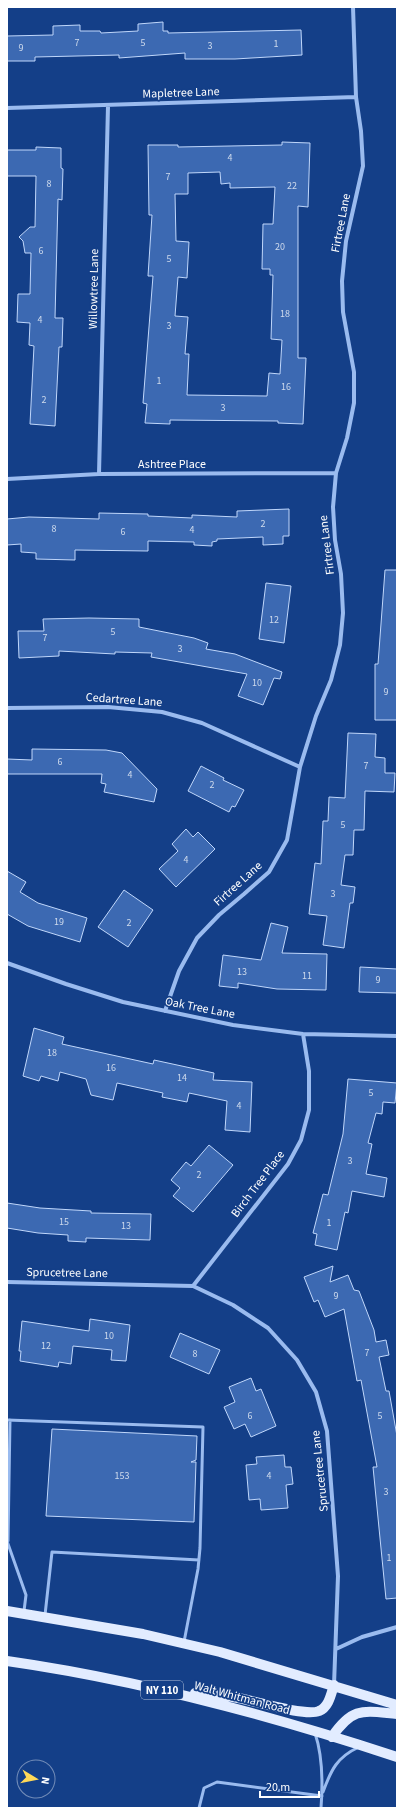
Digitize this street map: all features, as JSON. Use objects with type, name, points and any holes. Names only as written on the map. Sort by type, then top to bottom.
[{"type":"main road","points":[[7,1611],[143,1634],[220,1652],[397,1705]]},
{"type":"main road","name":"Walt Whitman Road","points":[[7,1661],[156,1689],[238,1709],[397,1757]]},
{"type":"main road","points":[[156,1689],[238,1698],[289,1709],[315,1712],[324,1708],[327,1704],[334,1685]]},
{"type":"main road","points":[[332,1737],[347,1718],[359,1712],[397,1714]]},
{"type":"street","name":"Firtree Lane","points":[[165,1012],[179,971],[197,938],[219,915],[269,872],[287,840],[300,768],[316,716],[331,680],[340,645],[343,613],[342,574],[335,540],[333,507],[336,473],[354,403],[354,372],[343,312],[342,282],[346,241],[363,166],[361,131],[356,97],[353,7]]},
{"type":"street","name":"Mapletree Lane","points":[[7,108],[356,97]]},
{"type":"street","name":"Willowtree Lane","points":[[99,474],[108,106]]},
{"type":"street","name":"Ashtree Place","points":[[7,479],[99,474],[336,473]]},
{"type":"street","name":"Cedartree Lane","points":[[7,708],[108,707],[162,712],[202,723],[300,768]]},
{"type":"street","name":"Oak Tree Lane","points":[[7,963],[123,1002],[233,1025],[303,1034],[397,1036]]},
{"type":"street","name":"Birch Tree Place","points":[[193,1286],[288,1164],[301,1140],[309,1110],[309,1072],[303,1034]]},
{"type":"street","name":"Sprucetree Lane","points":[[7,1282],[193,1286],[233,1305],[268,1328],[297,1360],[316,1392],[327,1431],[338,1576],[334,1685]]},
{"type":"street","points":[[336,1649],[362,1637],[397,1627]]},
{"type":"lane","points":[[24,1614],[26,1595],[8,1541],[9,1420],[203,1427],[199,1560],[184,1644]]},
{"type":"lane","points":[[45,1617],[52,1552],[199,1560]]},
{"type":"lane","points":[[314,1732],[319,1746],[322,1764],[321,1808]]},
{"type":"lane","points":[[322,1796],[329,1776],[342,1757],[362,1746]]},
{"type":"lane","points":[[199,1808],[204,1788],[217,1782],[322,1796]]},
{"type":"building","points":[[163,22],[163,31],[168,31],[168,33],[301,30],[302,55],[235,59],[185,59],[185,53],[119,58],[119,55],[35,57],[35,61],[7,61],[7,36],[53,35],[53,26],[80,25],[80,31],[100,31],[101,33],[138,31],[138,24]]},
{"type":"building","points":[[282,142],[310,143],[308,207],[298,206],[298,358],[306,358],[303,424],[278,423],[278,421],[170,420],[170,424],[145,423],[147,404],[143,403],[153,276],[148,276],[152,215],[149,215],[148,145],[178,145],[178,147],[282,145]],"holes":[[[220,172],[221,184],[230,183],[230,188],[275,187],[273,224],[263,224],[262,269],[270,269],[270,275],[273,275],[271,339],[282,340],[280,374],[269,373],[267,396],[187,395],[189,354],[185,354],[188,317],[175,316],[178,277],[187,278],[189,242],[176,241],[175,194],[188,194],[188,173]]]},
{"type":"building","points":[[36,147],[61,148],[61,168],[63,169],[62,200],[58,199],[55,318],[63,318],[62,347],[59,347],[55,426],[30,424],[34,346],[29,345],[30,323],[17,322],[18,294],[30,294],[31,253],[25,253],[23,241],[19,237],[30,227],[35,227],[36,176],[7,176],[7,150],[36,150]]},
{"type":"building","points":[[289,509],[289,536],[283,536],[283,544],[263,545],[263,537],[217,539],[217,541],[212,542],[212,546],[194,545],[194,542],[148,541],[148,551],[75,550],[75,560],[36,559],[36,553],[21,552],[21,544],[7,545],[7,519],[29,517],[99,519],[99,513],[148,514],[148,516],[192,518],[192,515],[237,517],[237,511]]},
{"type":"building","points":[[385,570],[397,570],[397,720],[375,720],[375,664],[378,664]]},
{"type":"building","points":[[266,583],[291,586],[284,643],[259,639]]},
{"type":"building","points":[[43,619],[139,619],[139,627],[194,638],[208,643],[206,649],[235,654],[282,672],[280,679],[274,678],[263,705],[238,696],[247,674],[151,657],[152,653],[115,652],[115,654],[59,651],[59,656],[19,658],[18,631],[44,631]]},
{"type":"building","points":[[348,733],[376,734],[375,757],[385,758],[385,773],[395,773],[394,792],[365,791],[364,830],[354,830],[353,855],[345,855],[341,885],[355,887],[353,903],[350,903],[344,948],[323,945],[327,916],[309,914],[315,863],[321,864],[323,821],[328,821],[329,797],[345,798]]},
{"type":"building","points":[[32,749],[106,750],[122,753],[157,789],[154,802],[104,792],[106,784],[101,783],[102,774],[7,774],[7,759],[32,760]]},
{"type":"building","points":[[201,766],[224,778],[223,780],[244,790],[235,807],[232,806],[229,812],[188,791]]},
{"type":"building","points":[[186,829],[193,837],[198,832],[215,849],[176,887],[159,869],[178,851],[172,844]]},
{"type":"building","points":[[7,871],[26,882],[20,892],[38,903],[87,918],[80,942],[28,926],[7,914]]},
{"type":"building","points":[[124,890],[153,910],[128,947],[98,927]]},
{"type":"building","points":[[271,923],[288,927],[282,953],[327,954],[326,990],[277,989],[238,983],[238,988],[219,986],[223,955],[261,960]]},
{"type":"building","points":[[360,967],[397,969],[397,993],[359,992]]},
{"type":"building","points":[[34,1028],[64,1037],[62,1044],[153,1064],[154,1060],[214,1073],[213,1080],[252,1082],[250,1132],[225,1130],[227,1101],[189,1093],[187,1102],[162,1097],[163,1093],[117,1083],[113,1100],[91,1095],[86,1079],[60,1072],[58,1081],[41,1076],[39,1081],[23,1076]]},
{"type":"building","points":[[348,1079],[397,1083],[395,1103],[383,1102],[382,1114],[376,1113],[368,1143],[372,1144],[366,1174],[387,1178],[384,1197],[352,1191],[348,1213],[345,1212],[337,1250],[315,1245],[317,1234],[313,1233],[323,1194],[328,1195],[343,1134]]},
{"type":"building","points":[[209,1145],[233,1165],[193,1212],[173,1196],[180,1188],[171,1180],[186,1162],[191,1166]]},
{"type":"building","points":[[7,1203],[40,1208],[91,1211],[91,1213],[151,1214],[150,1240],[86,1238],[86,1242],[68,1241],[68,1235],[38,1233],[7,1228]]},
{"type":"building","points":[[333,1266],[330,1282],[348,1275],[354,1290],[359,1291],[374,1330],[376,1342],[386,1340],[389,1355],[379,1357],[386,1391],[389,1391],[397,1436],[397,1598],[386,1599],[373,1467],[377,1467],[361,1380],[357,1381],[344,1309],[325,1317],[318,1300],[314,1302],[304,1277]]},
{"type":"building","points":[[90,1319],[130,1325],[126,1361],[111,1360],[112,1350],[73,1346],[71,1364],[59,1362],[58,1367],[20,1361],[21,1351],[19,1351],[22,1321],[89,1331]]},
{"type":"building","points":[[180,1333],[220,1350],[209,1374],[170,1357]]},
{"type":"building","points":[[251,1378],[256,1391],[261,1389],[276,1426],[251,1437],[245,1424],[234,1429],[224,1407],[235,1402],[229,1387]]},
{"type":"building","points":[[52,1429],[197,1436],[196,1460],[191,1462],[196,1462],[194,1522],[46,1516]]},
{"type":"building","points":[[284,1455],[285,1467],[291,1467],[293,1484],[286,1485],[288,1508],[261,1510],[260,1499],[249,1500],[246,1465],[257,1464],[256,1457]]}]
